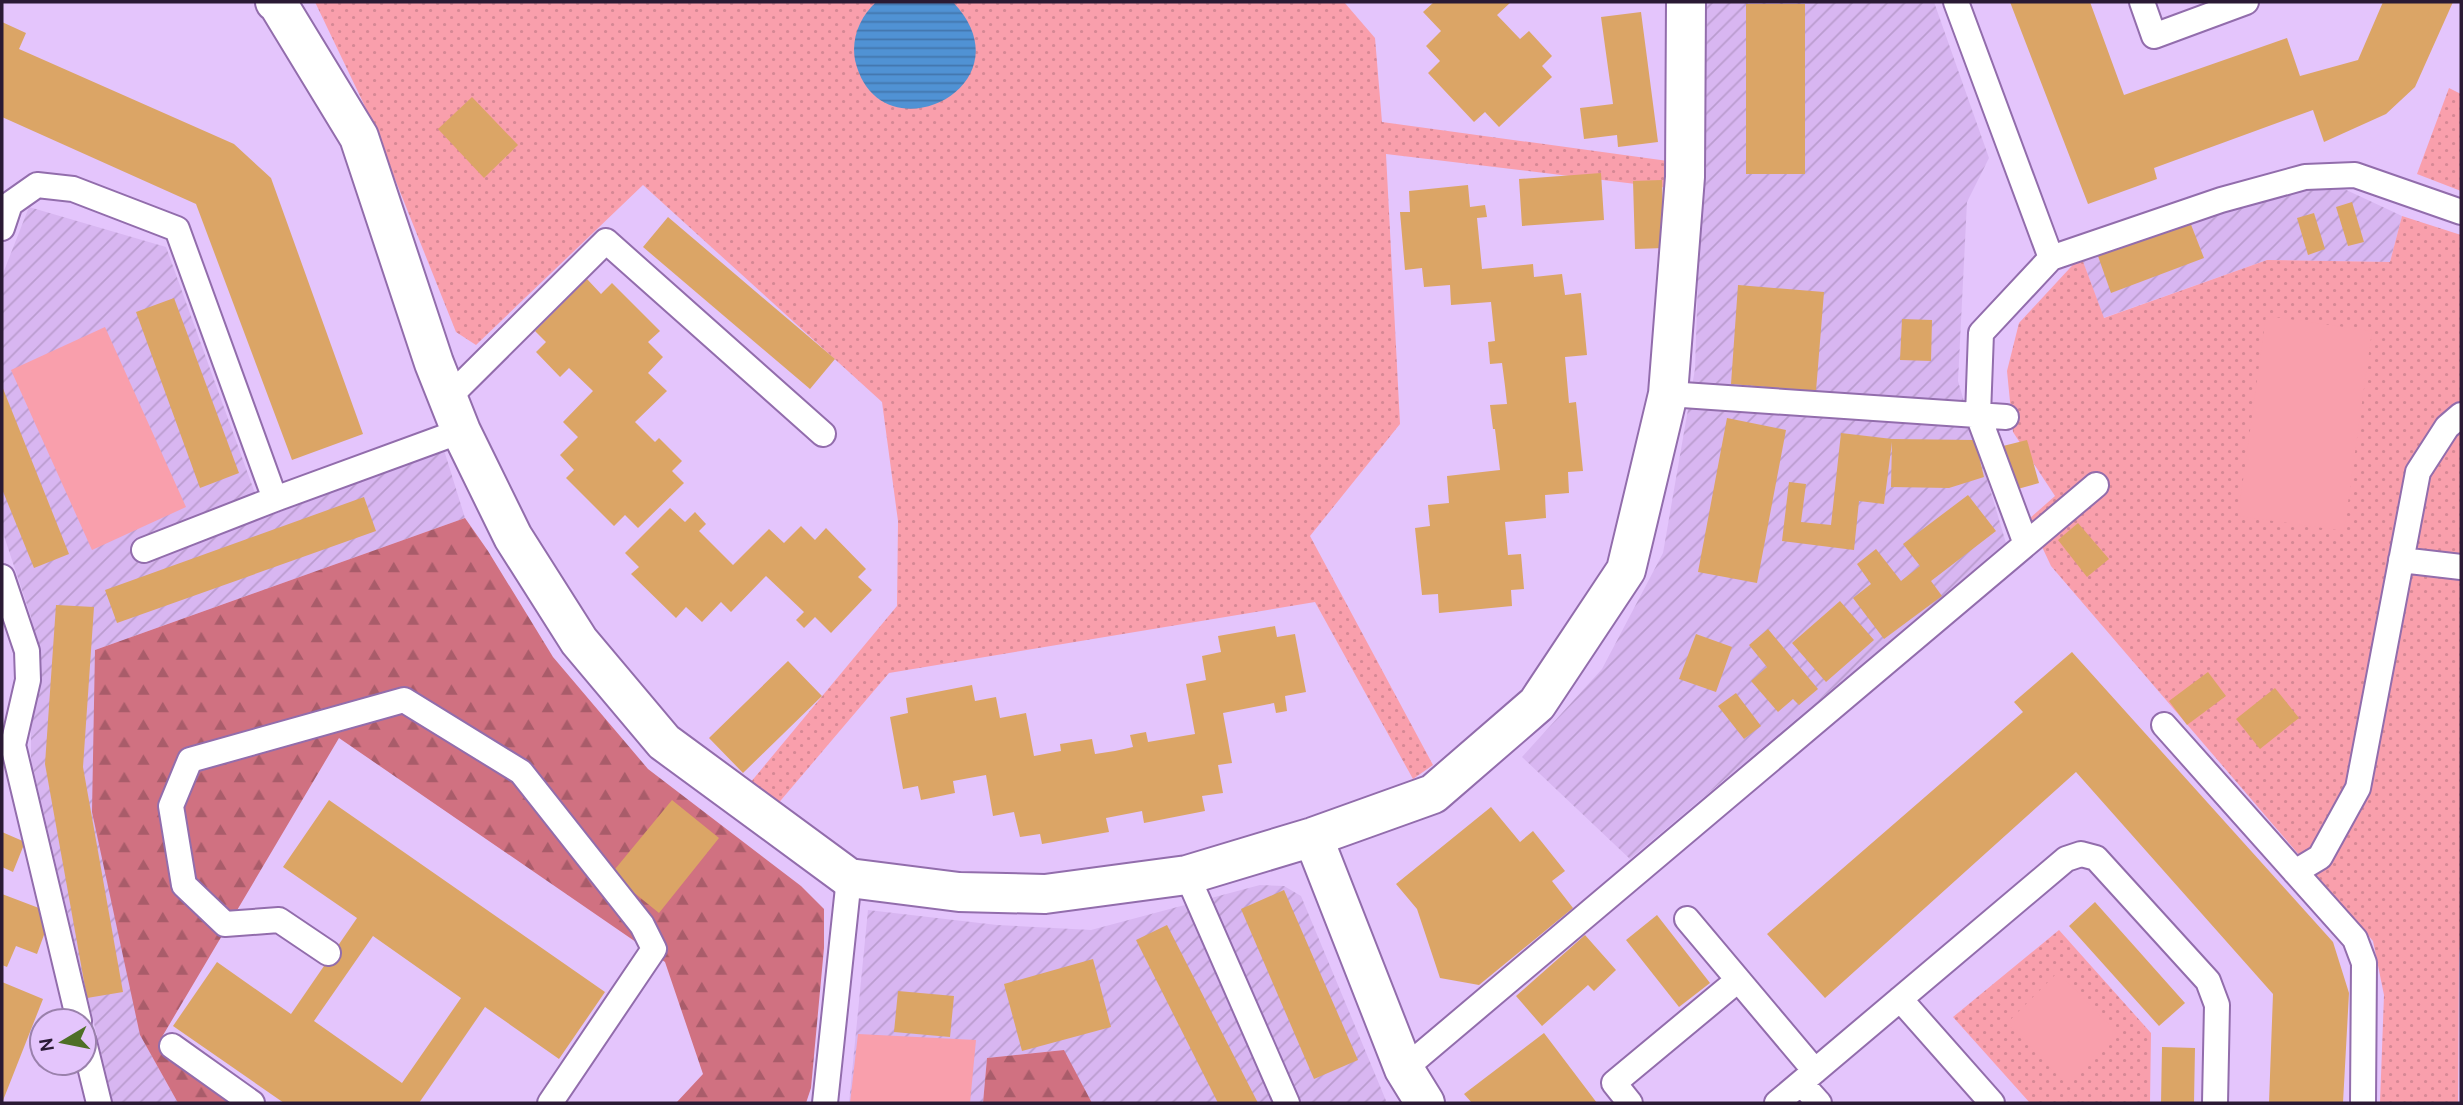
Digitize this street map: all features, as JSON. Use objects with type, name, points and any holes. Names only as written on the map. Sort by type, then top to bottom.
[{"type":"street","points":[[275,2],[359,137],[454,414],[513,537],[579,641],[664,742],[849,878],[959,892],[1045,894],[1187,875],[1312,837],[1433,794],[1537,704],[1626,570],[1668,394],[1685,177],[1686,2]]},
{"type":"street","points":[[1312,837],[1404,1069],[1425,1103]]},
{"type":"lane","points":[[1956,2],[2051,258]]},
{"type":"lane","points":[[2142,2],[2154,36],[2246,2]]},
{"type":"lane","points":[[2026,544],[1978,415],[1981,333],[2051,258],[2221,200],[2305,177],[2355,175],[2461,212]]},
{"type":"lane","points":[[2,228],[10,204],[37,185],[72,189],[177,229],[275,499]]},
{"type":"lane","points":[[144,550],[275,499],[454,414],[606,241],[823,434]]},
{"type":"lane","points":[[1668,394],[2006,417]]},
{"type":"lane","points":[[2295,872],[2320,857],[2358,788],[2418,471],[2447,427],[2461,415]]},
{"type":"lane","points":[[1404,1069],[2095,485]]},
{"type":"lane","points":[[2401,560],[2461,567]]},
{"type":"lane","points":[[2,577],[27,651],[28,680],[13,744],[2,768]]},
{"type":"lane","points":[[328,953],[279,920],[225,925],[184,885],[171,806],[190,760],[404,700],[522,772],[642,925],[654,949],[557,1101]]},
{"type":"lane","points":[[2164,725],[2355,939],[2364,963],[2363,1103]]},
{"type":"lane","points":[[13,744],[76,1007]]},
{"type":"lane","points":[[1777,1103],[2066,859],[2081,854],[2096,858],[2208,982],[2217,1005],[2214,1103]]},
{"type":"lane","points":[[1187,875],[1287,1103]]},
{"type":"lane","points":[[825,1103],[849,878]]},
{"type":"lane","points":[[1687,919],[1738,980],[1808,1077],[1819,1103]]},
{"type":"lane","points":[[1630,1103],[1614,1083],[1738,980]]},
{"type":"lane","points":[[1900,999],[1992,1103]]},
{"type":"lane","points":[[172,1046],[252,1103]]},
{"type":"lane","points":[[93,1077],[99,1103]]},
{"type":"shaded area","points":[[315,2],[1344,2],[1375,38],[1382,122],[1668,161],[1669,188],[1386,154],[1400,424],[1310,536],[1433,765],[1413,779],[1315,602],[889,673],[776,806],[750,783],[897,606],[898,521],[882,402],[643,185],[476,345],[456,332],[371,119]]},
{"type":"shaded area","points":[[1707,2],[1934,2],[1989,158],[1967,202],[1958,381],[2006,543],[1630,859],[1522,757],[1602,669],[1663,553],[1695,369]]},
{"type":"shaded area","points":[[2449,88],[2461,94],[2461,191],[2417,174]]},
{"type":"shaded area","points":[[2340,187],[2402,216],[2390,262],[2267,260],[2103,318],[2081,256],[2256,197]]},
{"type":"shaded area","points":[[29,207],[166,247],[264,518],[444,450],[465,518],[95,650],[140,1035],[178,1103],[113,1103],[98,1040],[98,1007],[90,1007],[31,760],[31,617],[2,530],[2,276]]},
{"type":"shaded area","points":[[2402,216],[2461,235],[2461,934],[2458,1103],[2380,1103],[2384,995],[2373,941],[2051,566],[2029,519],[2055,496],[2013,432],[2007,371],[2019,323],[2081,256],[2104,318],[2267,260],[2390,262]]},
{"type":"shaded area","points":[[2266,316],[2372,331],[2344,531],[2238,516]]},
{"type":"shaded area","points":[[105,327],[186,507],[92,550],[11,370]]},
{"type":"shaded area","points":[[1260,885],[1284,886],[1301,896],[1387,1103],[1092,1103],[1063,1050],[987,1058],[983,1103],[849,1103],[868,910],[997,925],[1091,930]]},
{"type":"shaded area","points":[[2059,930],[2151,1033],[2150,1103],[2030,1103],[1953,1017]]},
{"type":"shaded area","points":[[2058,972],[2119,1035],[2068,1086],[2007,1023]]},
{"type":"shaded area","points":[[858,1034],[976,1040],[970,1103],[850,1103]]},
{"type":"green space","points":[[465,518],[553,657],[648,769],[801,886],[824,909],[824,948],[811,1088],[806,1103],[676,1103],[703,1074],[665,962],[339,738],[159,1042],[245,1103],[178,1103],[140,1035],[92,812],[95,650]]},
{"type":"green space","points":[[1064,1050],[1092,1103],[983,1103],[987,1058]]},
{"type":"water","points":[[876,2],[953,2],[973,33],[975,61],[963,84],[943,101],[917,108],[891,106],[869,90],[855,60],[854,44],[861,21]]},
{"type":"building","points":[[1434,2],[1511,2],[1497,15],[1520,39],[1529,31],[1552,56],[1542,66],[1552,77],[1499,127],[1485,112],[1474,122],[1428,73],[1440,61],[1426,46],[1441,31],[1423,12]]},
{"type":"building","points":[[2010,2],[2090,2],[2124,95],[2287,38],[2300,76],[2358,60],[2383,2],[2453,2],[2415,87],[2386,114],[2324,142],[2313,110],[2154,168],[2157,179],[2088,204]]},
{"type":"building","points":[[1746,4],[1805,4],[1805,174],[1746,174]]},
{"type":"building","points":[[1641,12],[1658,142],[1618,147],[1617,135],[1584,139],[1580,108],[1613,104],[1601,17]]},
{"type":"building","points":[[2,22],[26,33],[19,49],[234,144],[271,178],[363,434],[292,460],[196,204],[2,117]]},
{"type":"building","points":[[472,97],[518,145],[484,178],[438,129]]},
{"type":"building","points":[[1601,173],[1604,220],[1522,226],[1519,179]]},
{"type":"building","points":[[1662,180],[1664,248],[1635,249],[1633,181]]},
{"type":"building","points":[[1468,185],[1470,207],[1485,205],[1487,217],[1477,218],[1482,269],[1533,264],[1534,277],[1562,274],[1565,295],[1581,293],[1587,355],[1565,357],[1569,403],[1576,402],[1583,471],[1568,472],[1569,493],[1545,495],[1546,518],[1505,522],[1508,555],[1521,554],[1524,589],[1511,590],[1512,606],[1439,613],[1438,594],[1422,595],[1415,528],[1430,526],[1428,505],[1449,503],[1447,476],[1500,470],[1490,405],[1507,404],[1502,363],[1490,364],[1488,342],[1495,341],[1491,302],[1451,305],[1450,285],[1424,287],[1422,268],[1405,270],[1400,212],[1410,212],[1409,191]]},
{"type":"building","points":[[2352,202],[2364,242],[2348,246],[2336,207]]},
{"type":"building","points":[[2314,213],[2325,249],[2308,255],[2297,218]]},
{"type":"building","points":[[668,217],[835,359],[810,389],[643,247]]},
{"type":"building","points":[[2190,222],[2204,258],[2111,293],[2098,256]]},
{"type":"building","points":[[587,279],[601,294],[612,283],[660,331],[648,342],[663,357],[648,373],[667,391],[635,422],[655,442],[659,438],[682,461],[672,471],[684,483],[638,528],[625,515],[614,526],[566,478],[574,470],[560,455],[578,437],[563,422],[593,391],[569,368],[560,377],[536,352],[546,342],[535,331]]},
{"type":"building","points":[[1738,285],[1824,292],[1816,391],[1731,384]]},
{"type":"building","points":[[174,298],[239,473],[200,488],[136,312]]},
{"type":"building","points":[[1902,319],[1932,320],[1931,361],[1900,360]]},
{"type":"building","points":[[2,386],[69,554],[34,568],[2,489]]},
{"type":"building","points":[[1727,418],[1786,430],[1757,583],[1698,572]]},
{"type":"building","points":[[1841,433],[1892,439],[1975,440],[1984,477],[1949,488],[1891,487],[1892,442],[1884,504],[1859,501],[1854,550],[1782,541],[1789,482],[1806,484],[1801,522],[1831,525]]},
{"type":"building","points":[[2027,440],[2039,483],[2014,490],[2003,446]]},
{"type":"building","points":[[1968,495],[1996,531],[1931,581],[1942,596],[1884,639],[1853,598],[1871,584],[1857,564],[1876,549],[1901,581],[1920,566],[1903,544]]},
{"type":"building","points":[[364,497],[376,531],[117,623],[105,590]]},
{"type":"building","points":[[670,508],[685,522],[695,512],[706,524],[699,531],[733,565],[769,529],[784,543],[801,526],[815,540],[826,528],[866,569],[858,577],[872,590],[831,633],[815,617],[804,628],[796,620],[804,612],[766,576],[731,612],[721,602],[702,622],[686,607],[676,618],[631,574],[639,567],[625,553]]},
{"type":"building","points":[[2078,523],[2109,559],[2087,577],[2058,540]]},
{"type":"building","points":[[1840,601],[1874,640],[1826,682],[1792,643]]},
{"type":"building","points":[[56,605],[94,607],[83,767],[123,992],[87,998],[45,764]]},
{"type":"building","points":[[1275,626],[1277,637],[1295,634],[1306,692],[1285,696],[1287,711],[1276,713],[1274,703],[1223,713],[1232,763],[1218,765],[1223,793],[1202,796],[1205,811],[1144,823],[1142,811],[1106,818],[1109,832],[1042,844],[1040,834],[1020,837],[1014,812],[993,816],[986,775],[953,781],[955,793],[921,800],[918,786],[903,789],[890,717],[908,713],[906,698],[972,685],[975,701],[996,697],[1000,718],[1026,713],[1034,756],[1061,751],[1060,744],[1092,739],[1095,754],[1115,751],[1133,747],[1130,735],[1146,732],[1148,742],[1195,734],[1186,684],[1206,680],[1202,656],[1221,652],[1218,636]]},
{"type":"building","points":[[1768,629],[1818,689],[1799,705],[1793,699],[1778,712],[1751,681],[1767,667],[1749,645]]},
{"type":"building","points":[[1696,634],[1732,647],[1716,692],[1679,679]]},
{"type":"building","points":[[2072,652],[2333,942],[2349,993],[2343,1103],[2269,1103],[2273,994],[2076,772],[1825,998],[1767,934],[2023,712],[2014,702]]},
{"type":"building","points":[[788,661],[822,696],[743,773],[709,738]]},
{"type":"building","points":[[2208,672],[2226,696],[2187,725],[2169,701]]},
{"type":"building","points":[[2275,688],[2299,718],[2260,749],[2236,719]]},
{"type":"building","points":[[1736,693],[1761,726],[1744,739],[1718,706]]},
{"type":"building","points":[[329,800],[605,992],[559,1059],[485,1007],[419,1103],[284,1103],[173,1026],[217,962],[291,1014],[357,918],[283,867]],"holes":[[[373,936],[461,998],[402,1083],[314,1021]]]},
{"type":"building","points":[[672,800],[719,838],[659,913],[611,874]]},
{"type":"building","points":[[1491,807],[1520,842],[1533,831],[1565,871],[1552,881],[1573,908],[1479,985],[1440,978],[1417,909],[1396,884]]},
{"type":"building","points":[[2,832],[25,842],[13,872],[2,867]]},
{"type":"building","points":[[1284,890],[1358,1060],[1314,1079],[1241,909]]},
{"type":"building","points":[[2,894],[52,913],[37,954],[16,946],[7,967],[2,965]]},
{"type":"building","points":[[2095,902],[2185,1003],[2159,1026],[2069,926]]},
{"type":"building","points":[[1657,915],[1710,983],[1679,1007],[1626,940]]},
{"type":"building","points":[[1167,925],[1258,1103],[1218,1103],[1136,940]]},
{"type":"building","points":[[1585,935],[1616,970],[1594,991],[1588,985],[1542,1026],[1516,996]]},
{"type":"building","points":[[1093,959],[1111,1027],[1022,1051],[1004,984]]},
{"type":"building","points":[[2,982],[43,999],[40,1007],[28,1007],[28,1037],[2,1103]]},
{"type":"building","points":[[898,991],[954,996],[950,1037],[894,1032]]},
{"type":"building","points":[[1544,1033],[1597,1103],[1472,1103],[1464,1094]]},
{"type":"building","points":[[2162,1047],[2195,1048],[2194,1103],[2161,1103]]}]
